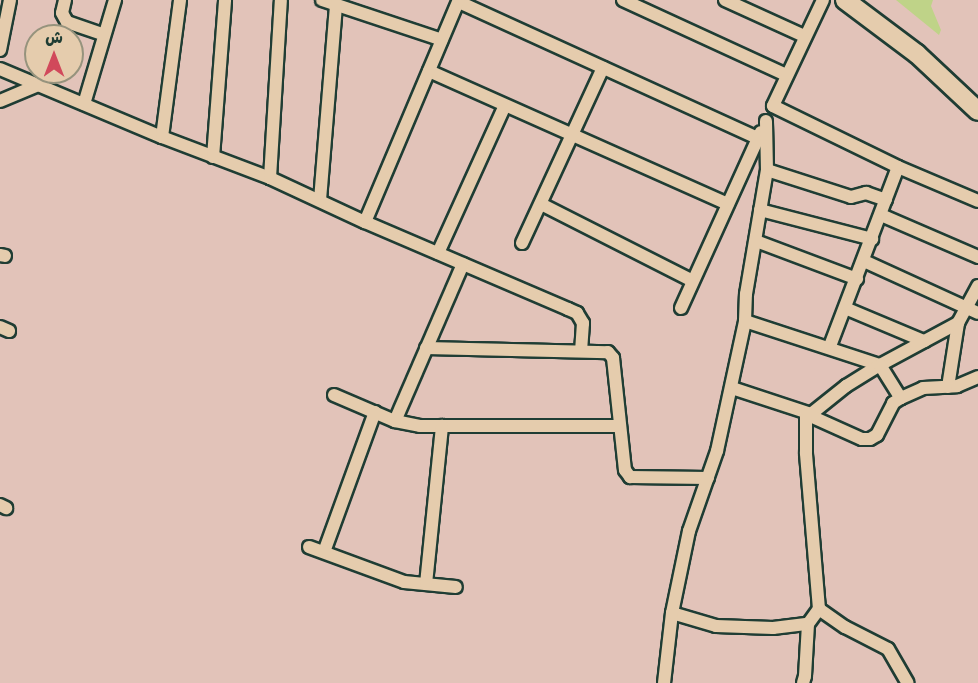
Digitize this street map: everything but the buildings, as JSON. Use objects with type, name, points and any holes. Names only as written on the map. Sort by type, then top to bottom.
[{"type":"main road","points":[[845,0],[917,54],[978,111]]},
{"type":"main road","points":[[863,0],[924,44],[978,96]]},
{"type":"street","points":[[65,0],[62,13],[67,22],[104,35]]},
{"type":"street","points":[[84,104],[116,0]]},
{"type":"street","points":[[162,137],[180,0]]},
{"type":"street","points":[[213,157],[225,0]]},
{"type":"street","points":[[270,178],[281,0]]},
{"type":"street","points":[[322,0],[442,40]]},
{"type":"street","points":[[623,0],[786,75]]},
{"type":"street","points":[[725,0],[804,36]]},
{"type":"street","points":[[681,308],[786,75],[823,0]]},
{"type":"street","points":[[365,222],[459,1],[758,138]]},
{"type":"street","points":[[0,50],[6,5]]},
{"type":"street","points":[[320,200],[336,5]]},
{"type":"street","points":[[522,243],[574,135],[603,68]]},
{"type":"street","points":[[0,69],[24,78]]},
{"type":"street","points":[[429,71],[728,204]]},
{"type":"street","points":[[0,101],[38,84],[162,137],[270,178],[365,222],[577,313],[583,323],[581,349]]},
{"type":"street","points":[[438,253],[505,105]]},
{"type":"street","points":[[772,106],[898,167],[978,201]]},
{"type":"street","points":[[663,683],[672,613],[689,531],[708,478],[732,388],[745,321],[746,294],[767,170],[766,121]]},
{"type":"street","points":[[830,346],[898,167]]},
{"type":"street","points":[[767,170],[851,197],[866,193],[886,200]]},
{"type":"street","points":[[541,204],[693,280]]},
{"type":"street","points":[[760,210],[872,239]]},
{"type":"street","points":[[881,215],[978,256]]},
{"type":"street","points":[[756,241],[857,279]]},
{"type":"street","points":[[864,261],[973,310]]},
{"type":"street","points":[[395,421],[463,264]]},
{"type":"street","points":[[806,414],[815,413],[846,386],[957,323],[973,310],[978,286]]},
{"type":"street","points":[[845,308],[924,341]]},
{"type":"street","points":[[745,321],[830,346],[880,365],[901,398]]},
{"type":"street","points":[[948,387],[957,323]]},
{"type":"street","points":[[426,348],[581,349],[608,352],[613,358],[625,470],[630,477],[708,478]]},
{"type":"street","points":[[732,388],[806,414],[862,440],[870,440],[877,435],[892,404],[901,398],[923,388],[948,387],[978,377]]},
{"type":"street","points":[[334,394],[395,421],[420,426],[619,426]]},
{"type":"street","points":[[324,552],[375,412]]},
{"type":"street","points":[[803,683],[806,676],[808,624],[819,609],[806,453],[806,414]]},
{"type":"street","points":[[426,584],[442,426]]},
{"type":"street","points":[[309,547],[404,582],[456,587]]},
{"type":"street","points":[[819,609],[845,627],[888,649],[908,683]]},
{"type":"street","points":[[672,613],[716,626],[773,628],[808,624]]},
{"type":"green space","points":[[896,0],[933,0],[931,6],[941,30],[939,35]]}]
